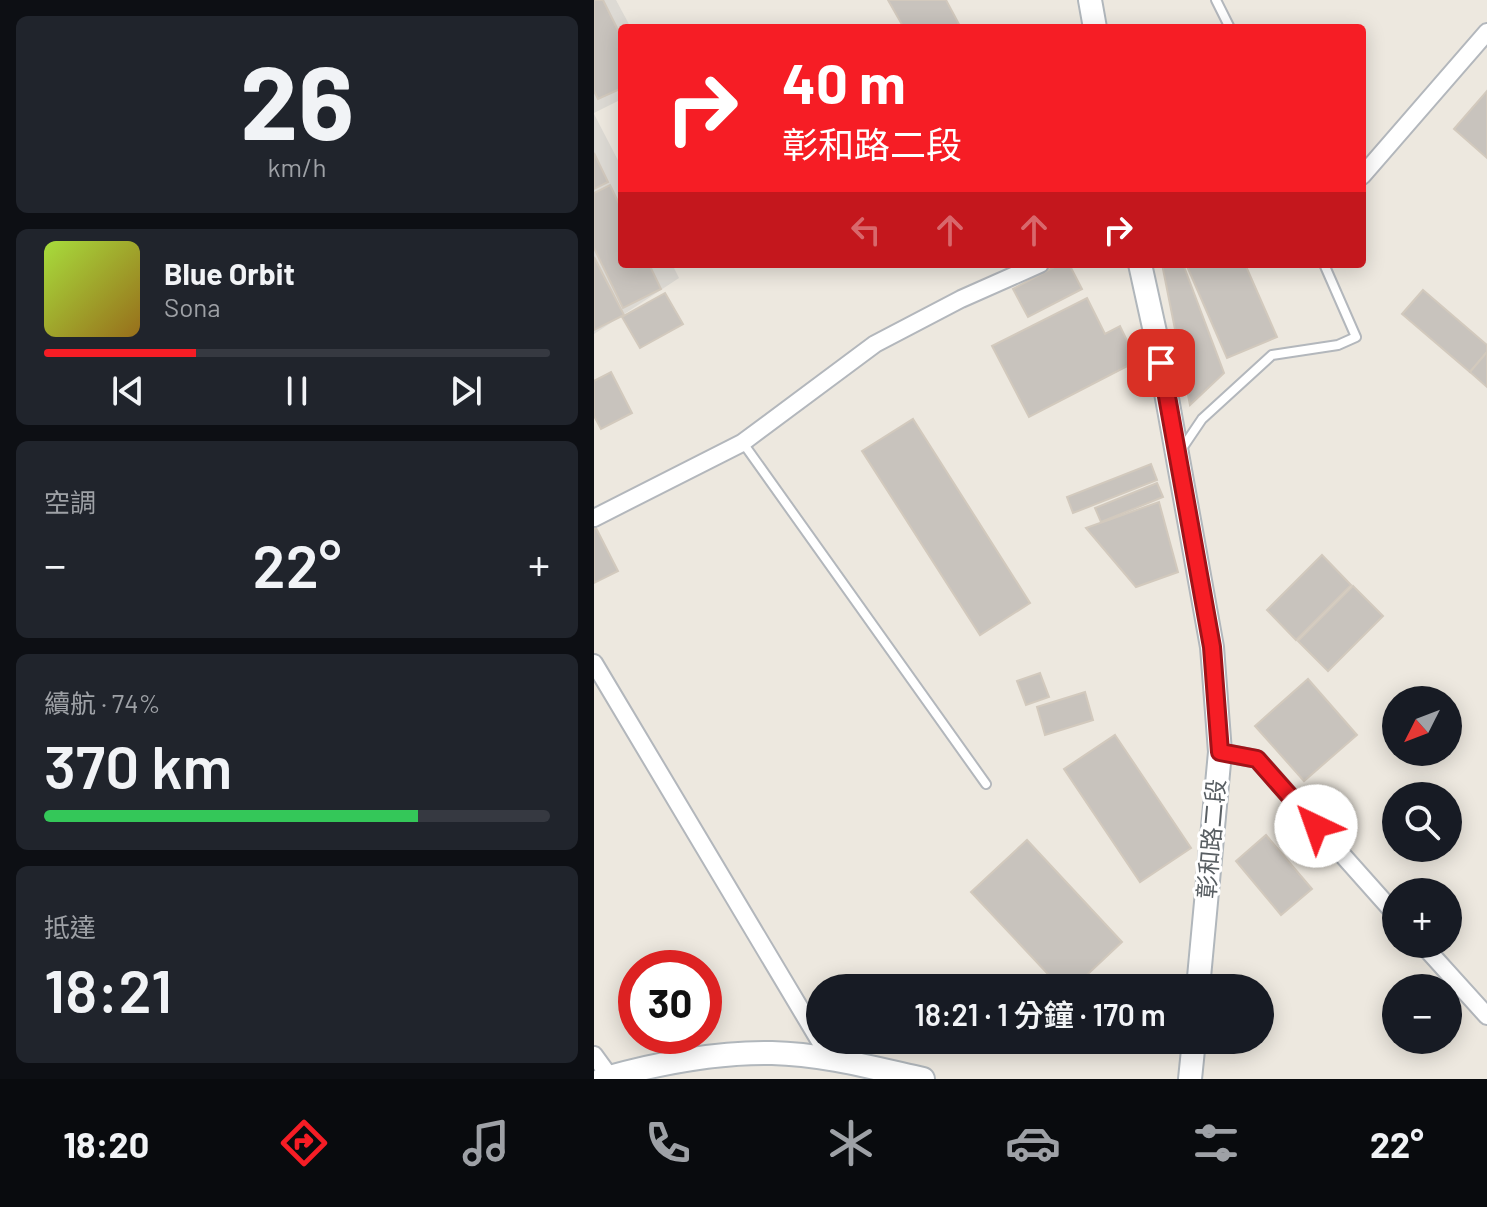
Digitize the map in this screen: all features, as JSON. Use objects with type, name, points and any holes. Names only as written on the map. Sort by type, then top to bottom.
[{"type":"main road","points":[[1090,0],[1094,24]]},
{"type":"main road","name":"彰和路二段","points":[[1141,268],[1212,647],[1220,752],[1199,974]]},
{"type":"main road","points":[[606,1078],[686,1060],[772,1053],[831,1060],[923,1079]]},
{"type":"main road","points":[[1190,1079],[1193,1054]]},
{"type":"street","points":[[1366,171],[1487,32]]},
{"type":"street","points":[[594,518],[742,443],[875,344],[961,299],[1031,268]]},
{"type":"street","points":[[594,663],[831,1060]]},
{"type":"street","points":[[1220,752],[1257,759],[1382,899]]},
{"type":"street","points":[[1435,958],[1487,1016]]},
{"type":"street","points":[[594,1055],[606,1078]]},
{"type":"lane","points":[[1216,0],[1228,24]]},
{"type":"lane","points":[[1178,454],[1202,419],[1272,355],[1338,345],[1356,337],[1326,268]]},
{"type":"lane","points":[[742,443],[986,784]]},
{"type":"shaded area","points":[[594,0],[616,0],[629,24],[618,24],[618,101],[594,113]]},
{"type":"shaded area","points":[[594,114],[618,160],[618,268],[674,268],[679,278],[594,334]]},
{"type":"building","points":[[594,0],[603,0],[618,30],[618,90],[598,99],[594,91]]},
{"type":"building","points":[[888,0],[946,0],[959,24],[902,24]]},
{"type":"building","points":[[1487,91],[1487,158],[1454,129]]},
{"type":"building","points":[[594,153],[608,182],[594,189]]},
{"type":"building","points":[[610,185],[618,202],[618,268],[651,268],[661,289],[623,308],[594,248],[594,193]]},
{"type":"building","points":[[594,257],[624,315],[594,330]]},
{"type":"building","points":[[1052,268],[1071,268],[1082,289],[1028,317],[1013,289]]},
{"type":"building","points":[[1163,268],[1185,268],[1224,373],[1190,405]]},
{"type":"building","points":[[1188,268],[1247,268],[1277,337],[1227,358]]},
{"type":"building","points":[[1423,290],[1487,345],[1487,352],[1470,372],[1402,314]]},
{"type":"building","points":[[665,293],[683,324],[640,348],[622,317]]},
{"type":"building","points":[[1087,298],[1105,334],[1120,326],[1137,361],[1029,417],[992,346]]},
{"type":"building","points":[[1487,352],[1487,387],[1470,372]]},
{"type":"building","points":[[611,372],[632,413],[601,429],[594,416],[594,381]]},
{"type":"building","points":[[913,419],[1030,603],[980,635],[862,451]]},
{"type":"building","points":[[1151,464],[1157,480],[1073,513],[1067,497]]},
{"type":"building","points":[[1157,483],[1163,497],[1101,522],[1095,508]]},
{"type":"building","points":[[1159,502],[1178,572],[1136,587],[1086,528]]},
{"type":"building","points":[[594,529],[618,571],[594,583]]},
{"type":"building","points":[[1322,555],[1351,585],[1296,640],[1267,610]]},
{"type":"building","points":[[1353,586],[1383,616],[1328,671],[1298,641]]},
{"type":"building","points":[[1040,673],[1049,697],[1026,705],[1017,681]]},
{"type":"building","points":[[1308,679],[1357,735],[1304,781],[1255,726]]},
{"type":"building","points":[[1085,692],[1093,720],[1045,735],[1037,707]]},
{"type":"building","points":[[1115,735],[1191,848],[1140,882],[1064,769]]},
{"type":"building","points":[[1266,835],[1312,889],[1281,915],[1236,861]]},
{"type":"building","points":[[1027,840],[1122,942],[1088,974],[1048,974],[971,892]]},
{"type":"route","points":[[1161,363],[1212,647],[1220,752],[1257,759],[1316,826]]}]
